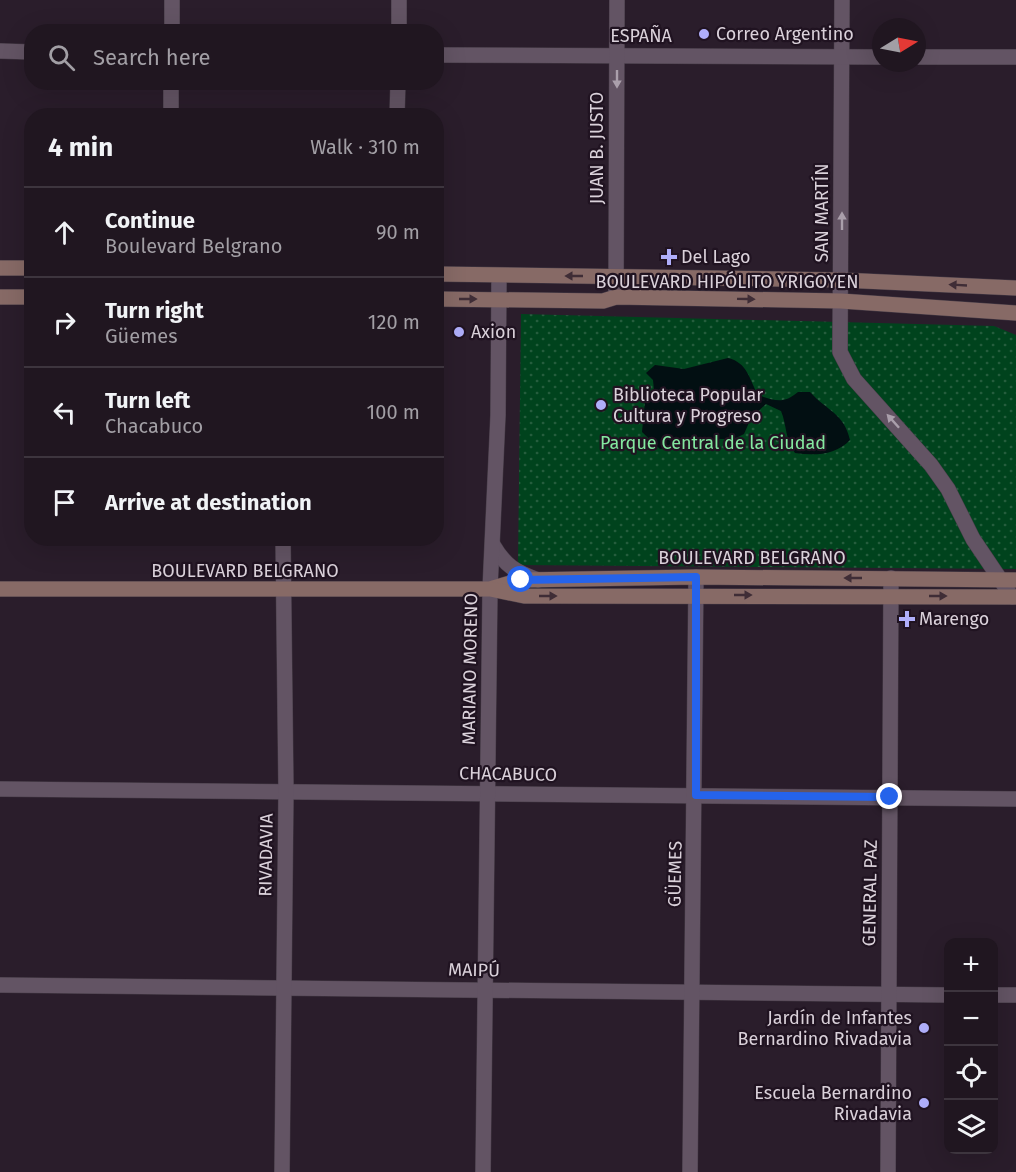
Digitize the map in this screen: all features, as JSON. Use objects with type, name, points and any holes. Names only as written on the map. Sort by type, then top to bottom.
[{"type":"street","points":[[172,0],[172,24]]},
{"type":"street","points":[[399,0],[399,24]]},
{"type":"street","name":"JUAN B. JUSTO","points":[[616,297],[617,0]]},
{"type":"street","name":"SAN MARTÍN","points":[[842,0],[840,352],[854,378],[931,465],[948,489],[973,539],[1014,597]]},
{"type":"street","points":[[0,51],[24,52]]},
{"type":"street","name":"ESPAÑA","points":[[444,55],[872,57]]},
{"type":"street","points":[[926,57],[1016,57]]},
{"type":"street","points":[[171,90],[171,108]]},
{"type":"street","points":[[397,108],[398,90]]},
{"type":"street","points":[[0,268],[24,268]]},
{"type":"street","name":"BOULEVARD HIPÓLITO YRIGOYEN","points":[[444,274],[842,280],[1016,288]]},
{"type":"street","name":"MARIANO MORENO","points":[[483,1172],[490,589],[499,276]]},
{"type":"street","points":[[0,297],[24,297]]},
{"type":"street","name":"BOULEVARD HIPÓLITO YRIGOYEN","points":[[444,299],[603,301],[616,297],[841,301],[1016,313]]},
{"type":"street","points":[[493,545],[502,561],[513,571],[538,580]]},
{"type":"street","name":"RIVADAVIA","points":[[282,1172],[286,791],[283,546]]},
{"type":"street","name":"BOULEVARD BELGRANO","points":[[490,589],[521,580],[696,577],[1016,580]]},
{"type":"street","name":"GÜEMES","points":[[690,1172],[696,795],[696,577]]},
{"type":"street","name":"GENERAL PAZ","points":[[888,1172],[891,578]]},
{"type":"street","name":"BOULEVARD BELGRANO","points":[[0,589],[284,591],[490,589],[524,596],[1014,597]]},
{"type":"street","name":"CHACABUCO","points":[[0,789],[1016,799]]},
{"type":"street","name":"MAIPÚ","points":[[0,985],[944,995]]},
{"type":"street","points":[[998,995],[1016,995]]},
{"type":"green space","name":"Parque Central de la Ciudad","points":[[521,314],[994,326],[1016,335],[1016,569],[518,565]]},
{"type":"shaded area","points":[[728,358],[735,360],[744,368],[758,395],[769,399],[784,400],[798,392],[810,392],[844,424],[850,440],[838,449],[825,453],[795,453],[789,443],[781,411],[766,404],[751,418],[744,434],[738,437],[716,439],[689,448],[660,449],[642,432],[645,401],[654,390],[653,380],[646,373],[655,365],[684,369]]},
{"type":"place","name":"Correo Argentino","points":[[704,34]]},
{"type":"place","name":"Del Lago","points":[[669,257]]},
{"type":"place","name":"Axion","points":[[459,332]]},
{"type":"place","name":"Biblioteca Popular Cultura y Progreso","points":[[601,405]]},
{"type":"place","name":"Marengo","points":[[907,619]]},
{"type":"place","name":"Jardín de Infantes Bernardino Rivadavia","points":[[924,1028]]},
{"type":"place","name":"Escuela Bernardino Rivadavia","points":[[924,1103]]},
{"type":"route","points":[[521,580],[696,577],[696,795],[890,797]]}]
